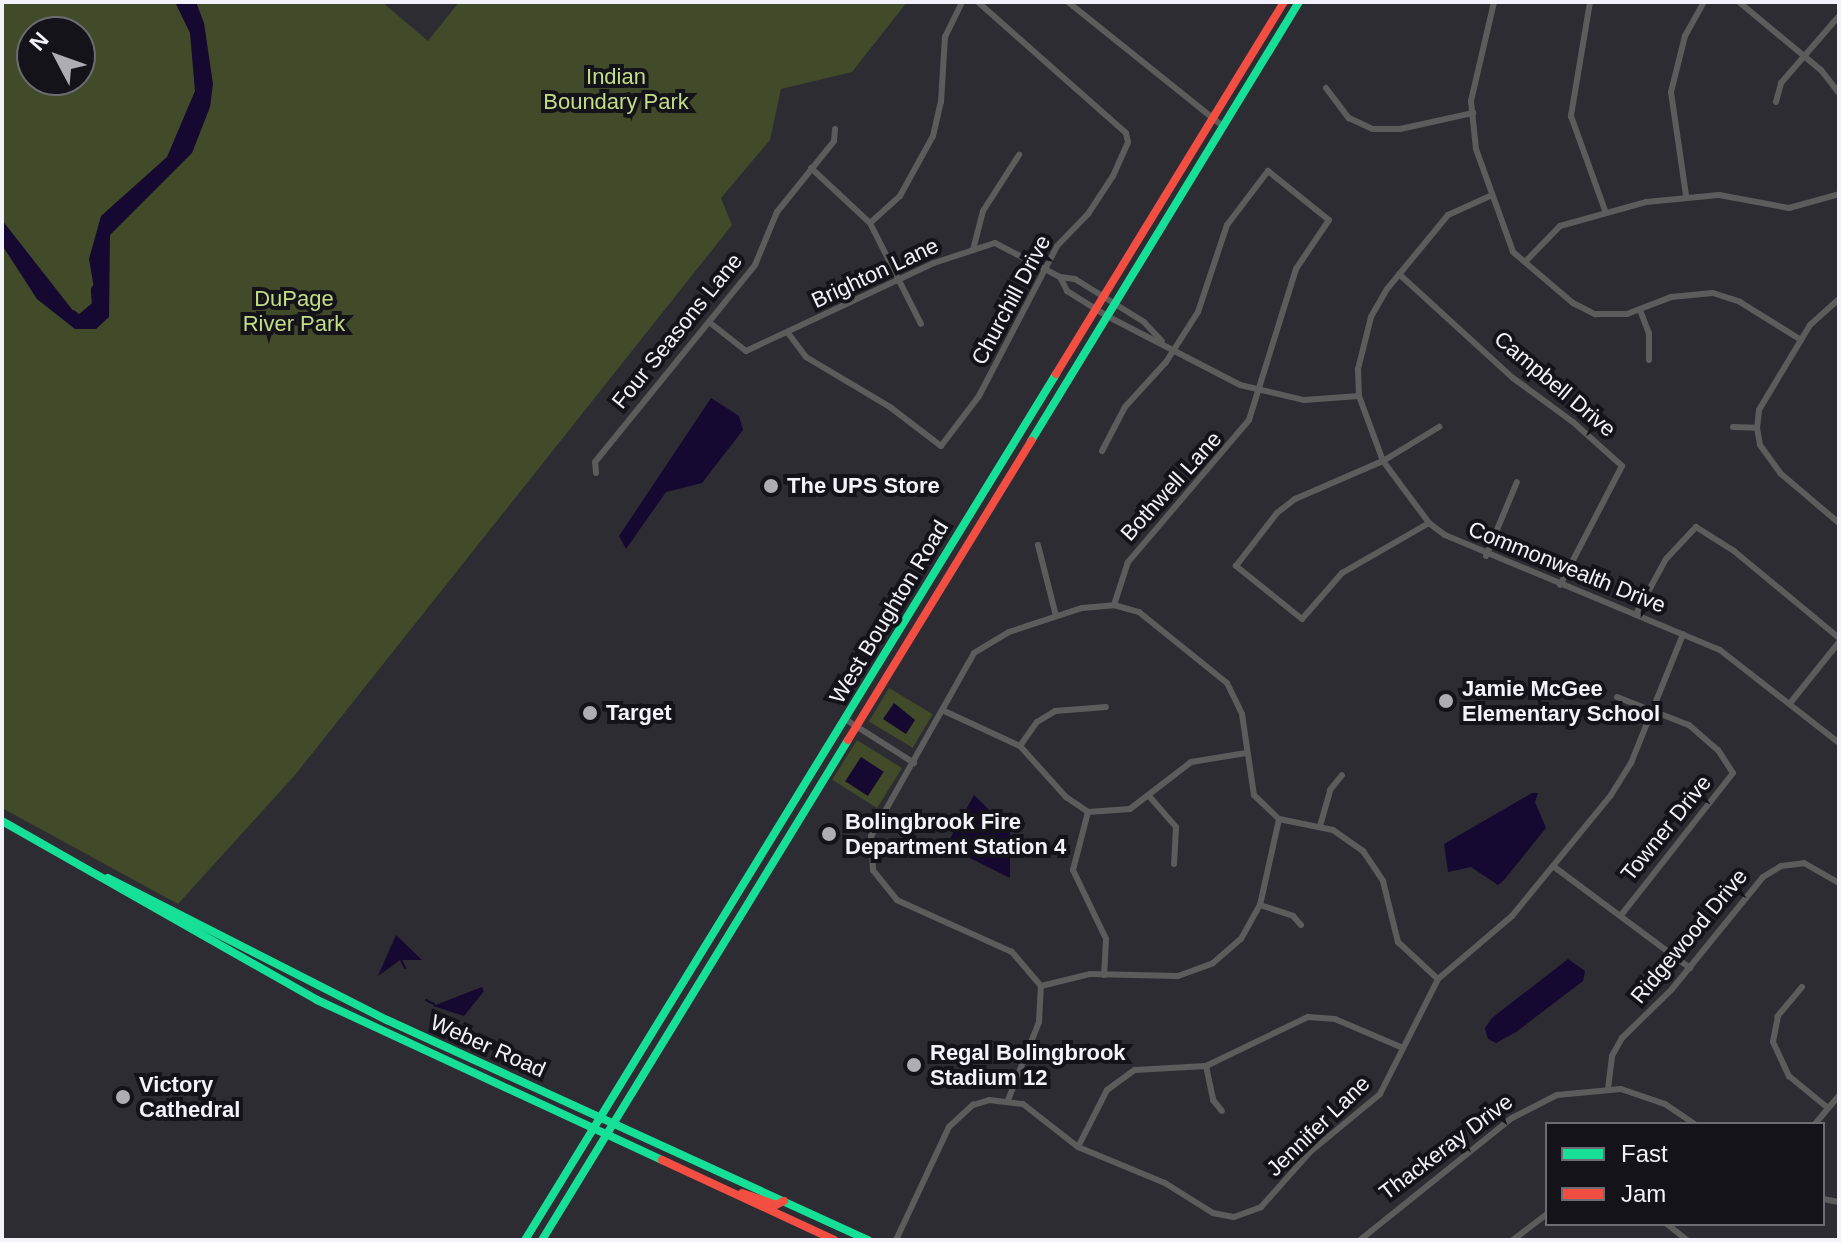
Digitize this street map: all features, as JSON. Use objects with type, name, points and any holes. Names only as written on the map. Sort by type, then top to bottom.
[{"type":"main road","name":"West Boughton Road","points":[[525,1240],[589,1130],[1284,2]]},
{"type":"main road","name":"West Boughton Road","points":[[542,1240],[1299,2]]},
{"type":"main road","name":"Weber Road","points":[[2,821],[99,875],[132,899],[317,1000],[604,1137],[834,1240]]},
{"type":"main road","name":"Weber Road","points":[[99,875],[138,889],[387,1020],[868,1240]]},
{"type":"main road","points":[[737,1194],[776,1205],[784,1201]]},
{"type":"street","points":[[870,223],[900,196],[933,136],[941,102],[945,37],[962,2]]},
{"type":"street","name":"Churchill Drive","points":[[788,333],[806,357],[890,407],[941,446],[961,423],[1012,340],[1044,267],[1101,196],[1128,142],[1126,133],[978,2]]},
{"type":"street","points":[[1068,2],[1223,126]]},
{"type":"street","points":[[1494,2],[1472,90],[1473,113],[1476,149],[1490,196],[1513,252],[1590,312],[1616,316],[1680,295],[1720,294],[1801,340]]},
{"type":"street","points":[[1590,2],[1571,116],[1606,213]]},
{"type":"street","points":[[1686,195],[1671,98],[1685,36],[1704,2]]},
{"type":"street","points":[[1739,2],[1804,55],[1839,93]]},
{"type":"street","points":[[1776,102],[1781,83],[1839,16]]},
{"type":"street","points":[[1326,88],[1349,118],[1373,129],[1400,129],[1473,113]]},
{"type":"street","name":"Four Seasons Lane","points":[[596,473],[595,462],[755,265],[777,212],[834,141],[835,129]]},
{"type":"street","points":[[973,250],[983,211],[1019,155]]},
{"type":"street","points":[[811,168],[870,223],[921,324]]},
{"type":"street","name":"Bothwell Lane","points":[[1114,605],[1128,562],[1237,439],[1258,392],[1299,262],[1329,220],[1268,171],[1227,225],[1198,312],[1175,348]]},
{"type":"street","points":[[1525,262],[1560,226],[1686,195],[1719,195],[1789,208],[1839,194]]},
{"type":"street","name":"Commonwealth Drive","points":[[1490,196],[1448,215],[1399,274],[1371,317],[1362,342],[1359,396],[1383,461],[1429,523],[1486,556],[1636,614],[1741,663],[1839,743]]},
{"type":"street","name":"Brighton Lane","points":[[709,322],[746,351],[897,280],[995,243],[1060,277],[1075,279],[1104,296],[1162,341]]},
{"type":"street","name":"Campbell Drive","points":[[1399,274],[1513,378],[1590,435],[1622,466],[1560,585]]},
{"type":"street","name":"Brighton Lane","points":[[1060,277],[1067,291],[1107,316],[1258,392],[1304,400],[1359,396]]},
{"type":"street","points":[[1839,299],[1820,310],[1759,410],[1757,428],[1760,445],[1780,473],[1839,523]]},
{"type":"street","points":[[1640,310],[1649,333],[1649,360]]},
{"type":"street","points":[[1102,451],[1125,407],[1175,348]]},
{"type":"street","points":[[1429,523],[1342,573],[1302,619],[1236,566],[1277,513],[1295,499],[1383,461],[1439,427]]},
{"type":"street","points":[[1733,427],[1757,428]]},
{"type":"street","points":[[1486,556],[1517,482]]},
{"type":"street","points":[[1636,614],[1666,559],[1696,527],[1734,551],[1839,640],[1791,702]]},
{"type":"street","points":[[1038,545],[1056,616]]},
{"type":"street","points":[[896,1240],[949,1127],[973,1105],[1008,1100],[1039,1022],[1041,986],[1012,952],[897,900],[882,886],[870,853],[871,836],[914,763],[966,663],[984,645],[1056,616],[1114,605],[1150,619],[1227,683],[1242,714],[1254,795],[1279,819],[1320,826],[1344,836],[1371,861],[1383,881],[1398,942],[1438,979]]},
{"type":"street","name":"Jennifer Lane","points":[[1008,1100],[1030,1108],[1078,1147],[1165,1183],[1213,1213],[1244,1215],[1261,1207],[1310,1152],[1374,1102],[1438,979],[1504,924],[1611,795],[1655,709],[1683,634]]},
{"type":"street","points":[[1617,697],[1655,709]]},
{"type":"street","points":[[1020,746],[1037,722],[1055,711],[1106,707]]},
{"type":"street","name":"Towner Drive","points":[[1622,914],[1733,773],[1704,736],[1655,709]]},
{"type":"street","points":[[942,710],[1020,746],[1066,797],[1088,812],[1116,812],[1149,796],[1191,762],[1246,753]]},
{"type":"street","points":[[845,719],[914,763]]},
{"type":"street","points":[[1320,826],[1330,790],[1342,775]]},
{"type":"street","points":[[1149,796],[1176,827],[1174,864]]},
{"type":"street","points":[[1088,812],[1073,870],[1106,939],[1104,975]]},
{"type":"street","points":[[1041,986],[1077,975],[1166,978],[1202,968],[1241,939],[1260,905],[1279,819]]},
{"type":"street","points":[[1792,852],[1793,863],[1818,868],[1839,883]]},
{"type":"street","name":"Ridgewood Drive","points":[[1608,1089],[1612,1056],[1622,1038],[1690,968],[1763,877],[1793,863]]},
{"type":"street","points":[[1553,866],[1622,914],[1690,968]]},
{"type":"street","points":[[1260,905],[1293,916],[1301,925]]},
{"type":"street","points":[[1802,987],[1778,1016],[1773,1042],[1789,1076],[1828,1108]]},
{"type":"street","points":[[1078,1147],[1107,1090],[1123,1074],[1206,1066],[1308,1017],[1335,1019],[1403,1048]]},
{"type":"street","points":[[1763,1043],[1773,1042]]},
{"type":"street","points":[[1206,1066],[1213,1100],[1222,1111]]},
{"type":"street","name":"Thackeray Drive","points":[[1360,1240],[1381,1218],[1529,1108],[1565,1093],[1608,1089],[1642,1094],[1691,1122]]},
{"type":"street","points":[[1817,1122],[1839,1095]]},
{"type":"street","points":[[1513,1240],[1545,1216]]},
{"type":"street","points":[[1670,1226],[1687,1240]]},
{"type":"green space","name":"DuPage River Park","points":[[2,2],[382,2],[428,41],[459,2],[907,2],[852,72],[781,89],[770,140],[721,198],[732,225],[295,775],[178,904],[2,808]]},
{"type":"green space","points":[[889,688],[933,714],[913,748],[869,721]]},
{"type":"green space","points":[[857,740],[902,768],[877,808],[832,780]]},
{"type":"shaded area","points":[[175,2],[196,2],[204,23],[213,84],[210,107],[192,153],[110,235],[109,317],[96,329],[75,329],[37,299],[2,245],[2,220],[74,312],[84,317],[98,312],[89,259],[101,216],[167,157],[195,91],[190,33]]},
{"type":"shaded area","points":[[711,398],[739,416],[743,430],[702,483],[666,492],[626,549],[619,536]]},
{"type":"shaded area","points":[[894,703],[915,720],[906,734],[883,719]]},
{"type":"shaded area","points":[[861,757],[884,772],[868,796],[845,781]]},
{"type":"shaded area","points":[[1532,793],[1538,793],[1535,802],[1546,828],[1504,880],[1498,885],[1471,867],[1448,872],[1444,844]]},
{"type":"shaded area","points":[[974,795],[1010,830],[1010,878],[946,846]]},
{"type":"shaded area","points":[[396,935],[422,960],[400,960],[378,976]]},
{"type":"shaded area","points":[[1568,959],[1585,971],[1583,981],[1516,1032],[1496,1043],[1488,1039],[1485,1028],[1492,1018]]},
{"type":"shaded area","points":[[482,987],[484,991],[464,1016],[433,1006]]},
{"type":"waterway","points":[[72,316],[79,322],[98,306],[97,290]]},
{"type":"waterway","points":[[401,960],[405,968]]},
{"type":"waterway","points":[[426,1000],[434,1004]]},
{"type":"traffic: fast","points":[[1031,441],[1299,2]]},
{"type":"traffic: fast","points":[[525,1240],[1056,374]]},
{"type":"traffic: fast","points":[[542,1240],[848,740]]},
{"type":"traffic: fast","points":[[2,821],[317,1000],[662,1160]]},
{"type":"traffic: fast","points":[[108,878],[387,1020],[868,1240]]},
{"type":"traffic: jam","points":[[1056,374],[1284,2]]},
{"type":"traffic: jam","points":[[848,740],[1031,441]]},
{"type":"traffic: jam","points":[[662,1160],[834,1240]]},
{"type":"traffic: jam","points":[[742,1193],[776,1205],[784,1201]]},
{"type":"place","name":"The UPS Store","points":[[771,486]]},
{"type":"place","name":"Jamie McGee Elementary School","points":[[1446,701]]},
{"type":"place","name":"Target","points":[[590,713]]},
{"type":"place","name":"Bolingbrook Fire Department Station 4","points":[[829,834]]},
{"type":"place","name":"Regal Bolingbrook Stadium 12","points":[[914,1065]]},
{"type":"place","name":"Victory Cathedral","points":[[123,1097]]},
{"type":"park label","name":"Indian Boundary Park","points":[[616,88]]}]
